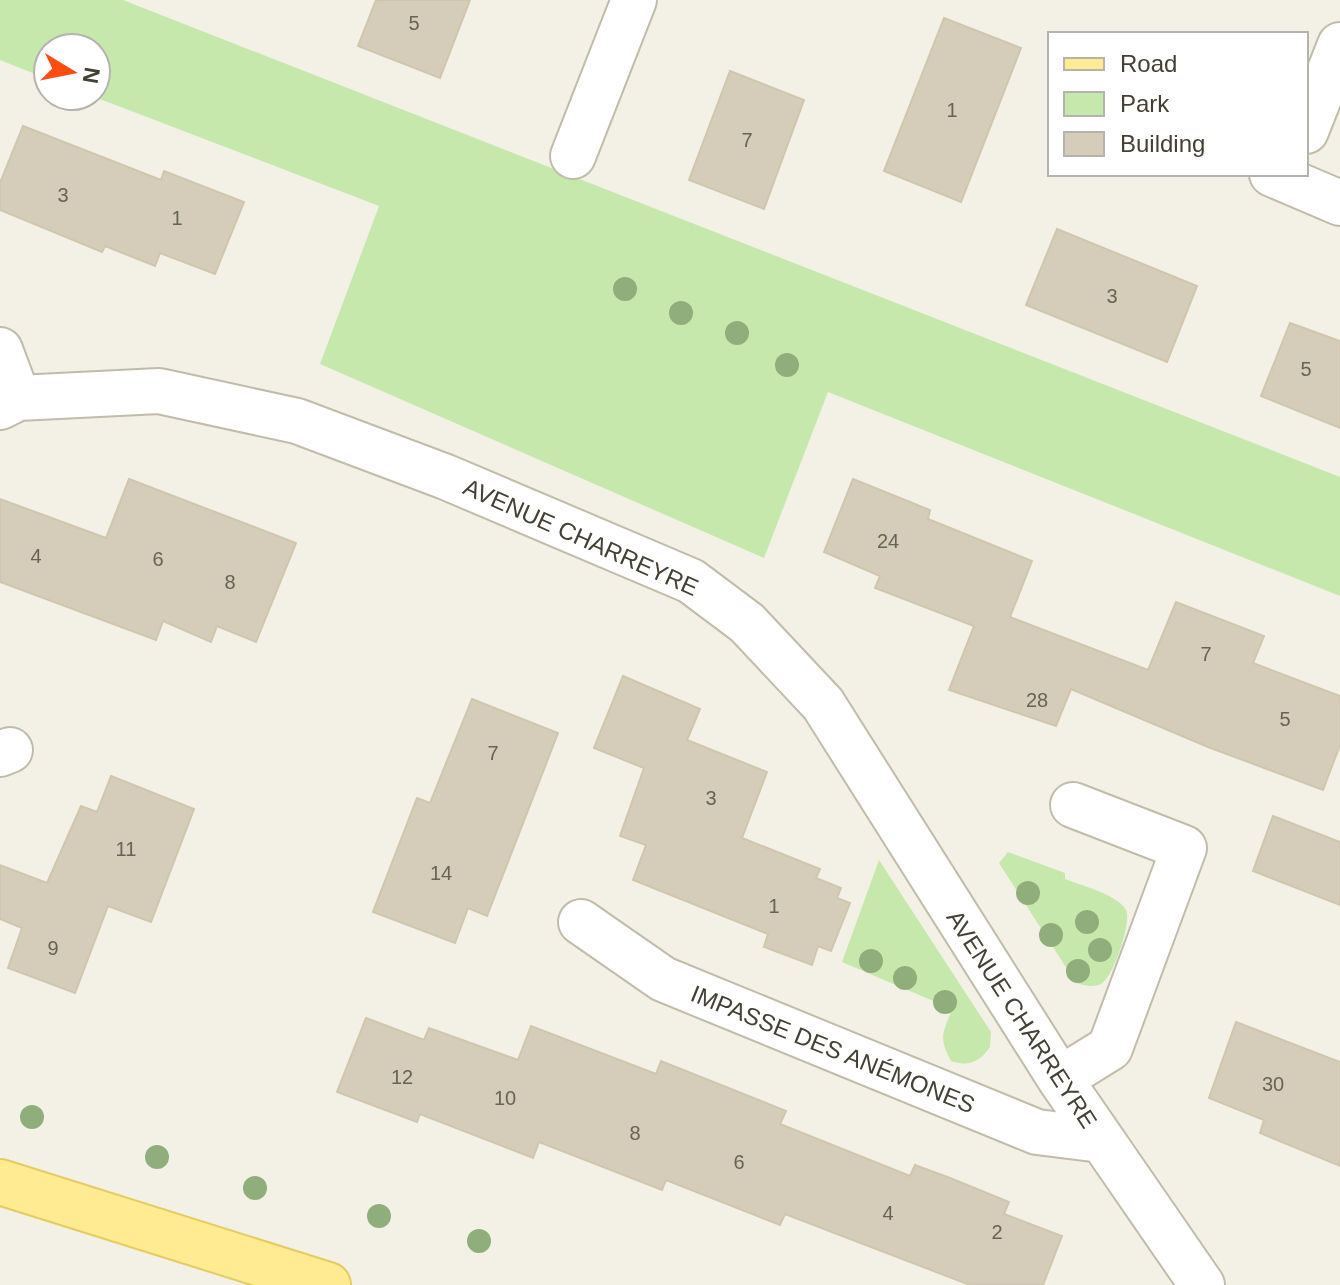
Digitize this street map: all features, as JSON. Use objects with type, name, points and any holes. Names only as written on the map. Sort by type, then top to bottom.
[{"type":"main road","points":[[0,1182],[328,1285]]},
{"type":"street","points":[[573,156],[634,0]]},
{"type":"street","points":[[1308,126],[1340,45]]},
{"type":"street","points":[[1283,176],[1340,203]]},
{"type":"street","points":[[0,350],[9,403]]},
{"type":"street","name":"AVENUE CHARREYRE","points":[[9,403],[159,391],[297,421],[446,477],[691,581],[747,623],[823,704],[1060,1079],[1202,1285]]},
{"type":"street","points":[[1060,1079],[1110,1048],[1184,848],[1073,805]]},
{"type":"street","name":"IMPASSE DES ANÉMONES","points":[[581,922],[663,979],[1037,1132],[1101,1140]]},
{"type":"green space","points":[[0,0],[123,0],[1340,477],[1340,596],[828,392],[764,558],[320,364],[379,206],[112,104],[112,32],[32,32],[32,73],[0,60]]},
{"type":"green space","points":[[1008,852],[1065,873],[1065,879],[1115,899],[1126,910],[1126,926],[1120,949],[1111,972],[1101,984],[1076,983],[999,863]]},
{"type":"green space","points":[[879,860],[991,1032],[990,1047],[973,1062],[951,1061],[944,1046],[944,1030],[952,1009],[842,962]]},
{"type":"building","points":[[376,0],[470,0],[440,78],[358,46]]},
{"type":"building","points":[[944,18],[1021,48],[961,202],[884,171]]},
{"type":"building","points":[[730,71],[804,100],[764,209],[689,180]]},
{"type":"building","points":[[23,126],[161,180],[164,171],[244,202],[215,274],[160,253],[155,266],[105,246],[102,252],[0,210],[0,183]]},
{"type":"building","points":[[1057,229],[1197,286],[1167,362],[1026,305]]},
{"type":"building","points":[[1290,323],[1340,341],[1340,428],[1261,396]]},
{"type":"building","points":[[129,479],[296,543],[256,642],[217,626],[211,642],[163,621],[156,640],[0,582],[0,499],[106,538]]},
{"type":"building","points":[[853,479],[930,510],[928,519],[1032,561],[1010,617],[1148,670],[1176,602],[1264,636],[1253,663],[1340,696],[1340,745],[1323,790],[1208,747],[1071,689],[1056,726],[949,690],[974,626],[875,588],[880,576],[824,552]]},
{"type":"building","points":[[623,676],[700,709],[687,740],[767,772],[742,838],[820,869],[816,878],[841,888],[837,898],[850,903],[831,951],[818,946],[812,965],[764,947],[768,934],[633,880],[646,845],[620,836],[644,768],[594,748]]},
{"type":"building","points":[[472,699],[558,733],[487,916],[468,908],[455,943],[373,912],[417,798],[430,803]]},
{"type":"building","points":[[111,776],[194,809],[151,922],[108,906],[75,993],[8,968],[22,928],[0,919],[0,865],[47,883],[81,806],[97,812]]},
{"type":"building","points":[[1273,816],[1340,842],[1340,905],[1253,871]]},
{"type":"building","points":[[366,1018],[424,1040],[429,1028],[518,1060],[531,1026],[656,1074],[661,1061],[786,1111],[780,1124],[910,1176],[915,1165],[950,1178],[1009,1202],[1004,1214],[1062,1236],[1043,1285],[970,1285],[785,1214],[780,1225],[666,1180],[662,1190],[539,1142],[533,1158],[420,1114],[417,1122],[337,1092]]},
{"type":"building","points":[[1236,1022],[1340,1062],[1340,1166],[1260,1133],[1264,1120],[1209,1098]]}]
